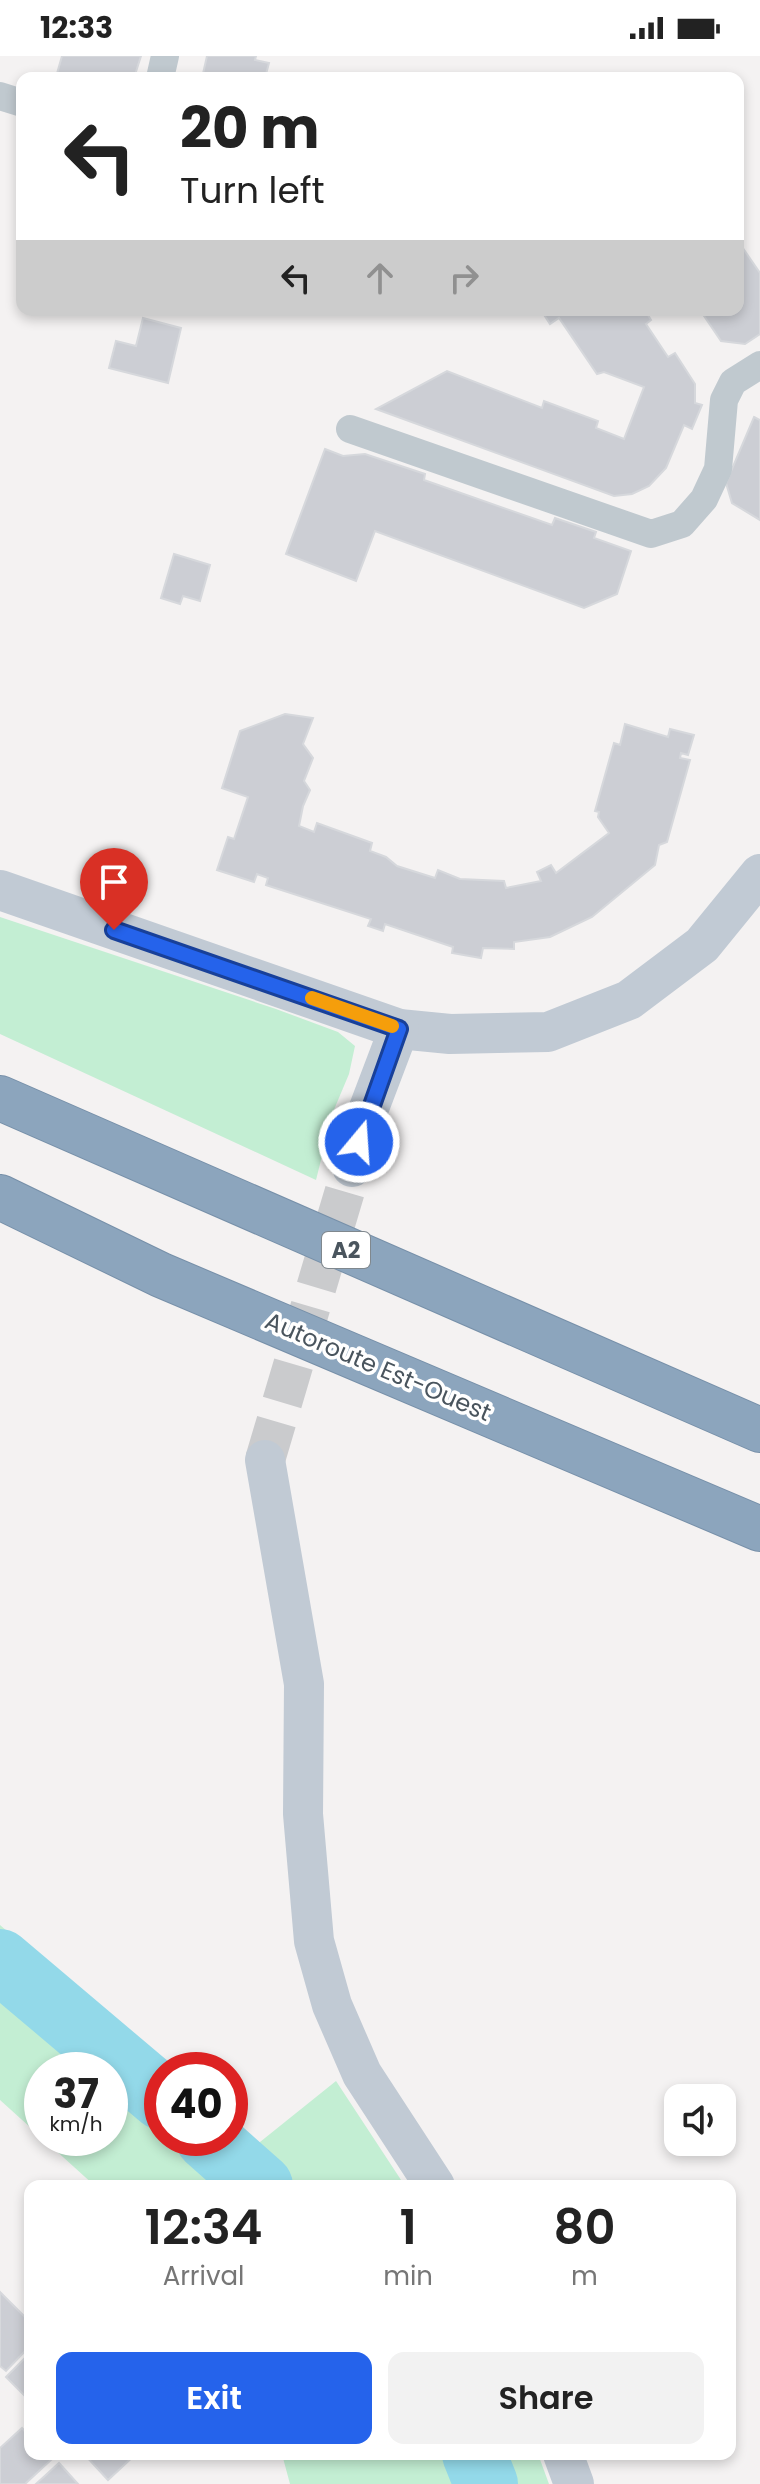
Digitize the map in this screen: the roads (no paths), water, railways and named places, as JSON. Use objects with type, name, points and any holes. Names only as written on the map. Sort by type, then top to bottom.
[{"type":"highway","name":"A2","points":[[0,1098],[760,1430]]},
{"type":"highway","name":"Autoroute Est-Ouest","points":[[0,1197],[161,1275],[760,1529]]},
{"type":"highway","points":[[669,1491],[760,1559]]},
{"type":"street","points":[[350,429],[651,534],[682,524],[704,499],[718,469],[724,400],[733,382],[760,365]]},
{"type":"street","points":[[0,890],[399,1029],[450,1034],[548,1032],[629,1000],[702,945],[760,874]]},
{"type":"street","points":[[352,1167],[366,1116],[399,1029]]},
{"type":"street","points":[[265,1460],[304,1684],[303,1814],[314,1941],[332,2005],[362,2074],[431,2180]]},
{"type":"street","points":[[565,2460],[574,2484]]},
{"type":"waterway","points":[[0,1961],[144,2083]]},
{"type":"waterway","points":[[227,2156],[254,2180]]},
{"type":"waterway","points":[[476,2460],[486,2484]]},
{"type":"tunnel","points":[[265,1460],[352,1167]]}]
